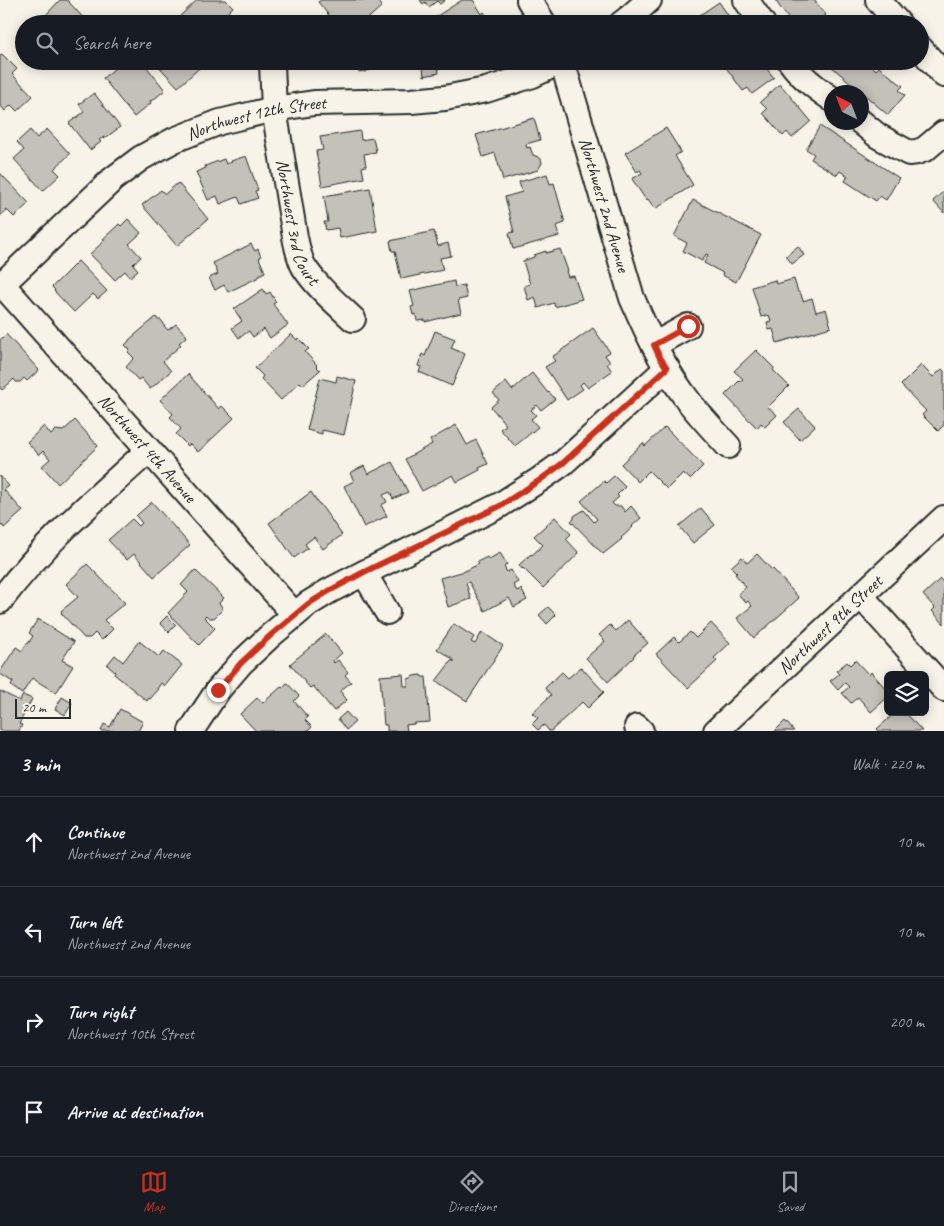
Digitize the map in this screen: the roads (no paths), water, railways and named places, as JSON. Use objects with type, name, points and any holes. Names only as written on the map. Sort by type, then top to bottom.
[{"type":"street","points":[[529,0],[538,15]]},
{"type":"street","points":[[632,15],[649,0]]},
{"type":"street","points":[[746,0],[757,15]]},
{"type":"street","points":[[878,0],[891,15]]},
{"type":"street","points":[[929,57],[943,71]]},
{"type":"street","name":"Northwest 3rd Court","points":[[272,70],[274,109],[299,254],[314,281],[353,319]]},
{"type":"street","name":"Northwest 12th Street","points":[[1,284],[113,179],[141,158],[174,140],[220,122],[274,109],[314,103],[411,101],[445,98],[496,87],[543,70]]},
{"type":"street","name":"Northwest 2nd Avenue","points":[[565,70],[632,298],[659,356],[690,403],[728,446]]},
{"type":"street","points":[[797,70],[824,94]]},
{"type":"street","points":[[869,129],[878,136],[909,153],[925,149],[944,133]]},
{"type":"street","name":"Northwest 4th Avenue","points":[[1,284],[294,614]]},
{"type":"street","points":[[654,345],[688,326]]},
{"type":"street","points":[[191,731],[218,690],[241,663],[294,614],[329,591],[364,572],[500,506],[540,480],[563,463],[667,368]]},
{"type":"street","points":[[0,601],[20,575],[73,519],[148,451]]},
{"type":"street","name":"Northwest 9th Street","points":[[716,731],[944,518]]},
{"type":"street","points":[[364,572],[387,612]]},
{"type":"street","points":[[861,596],[944,688]]}]
